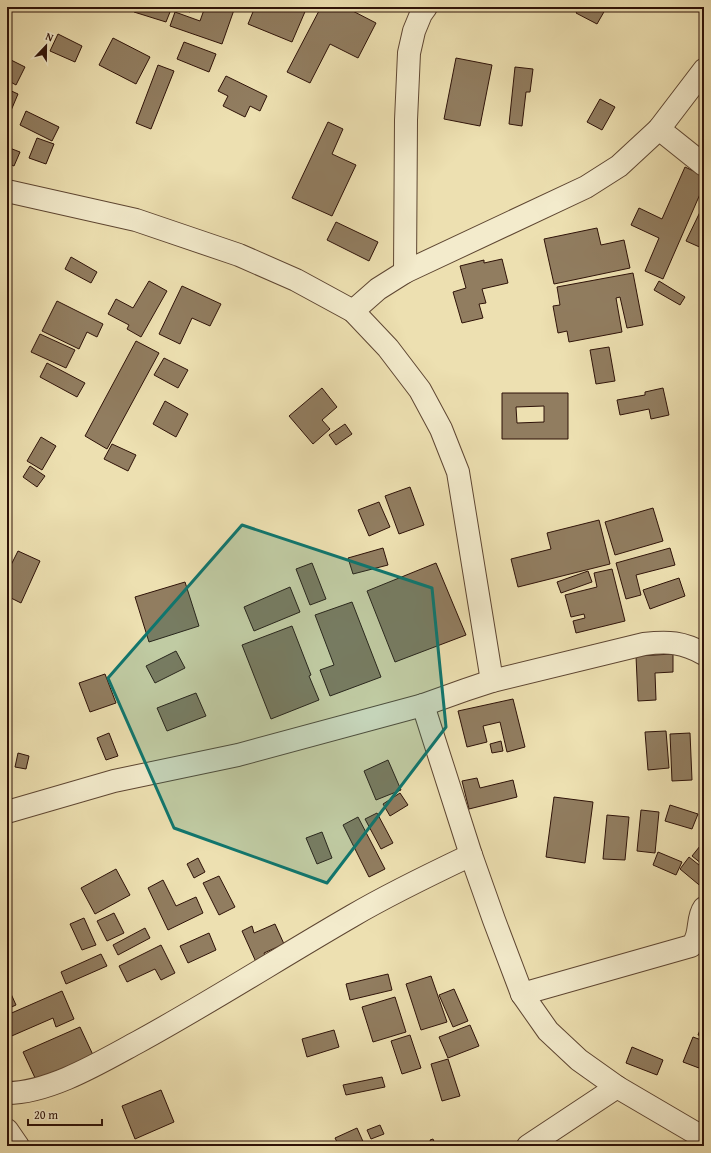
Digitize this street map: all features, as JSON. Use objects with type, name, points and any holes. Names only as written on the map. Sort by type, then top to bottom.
[{"type":"street","points":[[405,272],[408,53],[418,9]]},
{"type":"street","points":[[353,311],[378,288],[405,272],[586,187],[619,166],[659,129],[704,70]]},
{"type":"street","points":[[659,129],[704,165]]},
{"type":"street","points":[[7,191],[136,220],[239,255],[296,280],[353,311],[388,348],[420,390],[441,430],[458,472],[492,681]]},
{"type":"street","points":[[7,812],[114,781],[238,755],[424,705],[492,681],[644,644],[664,642],[679,643],[694,648],[704,654]]},
{"type":"street","points":[[424,705],[471,855],[522,994],[548,1031],[579,1060],[617,1087],[704,1138]]},
{"type":"street","points":[[7,1093],[16,1093],[50,1085],[79,1073],[208,1002],[353,916],[418,881],[471,855]]},
{"type":"street","points":[[522,994],[691,946],[696,941],[699,921],[704,908]]},
{"type":"street","points":[[528,1146],[617,1087]]},
{"type":"street","points":[[7,1130],[18,1146]]},
{"type":"highlighted area","points":[[242,525],[432,588],[446,727],[327,883],[174,828],[108,678]]},
{"type":"building","points":[[136,7],[172,7],[166,22],[134,12]]},
{"type":"building","points":[[176,7],[192,7],[190,12]]},
{"type":"building","points":[[205,7],[235,7],[222,44],[170,26],[175,12],[200,21]]},
{"type":"building","points":[[255,7],[307,7],[292,42],[248,24]]},
{"type":"building","points":[[321,7],[345,7],[376,23],[358,58],[330,44],[310,83],[287,72]]},
{"type":"building","points":[[580,7],[601,7],[605,10],[597,24],[576,13]]},
{"type":"building","points":[[58,34],[82,46],[75,62],[50,51]]},
{"type":"building","points":[[113,38],[150,57],[136,84],[99,65]]},
{"type":"building","points":[[184,42],[216,54],[209,72],[177,59]]},
{"type":"building","points":[[7,58],[25,67],[16,85],[7,80]]},
{"type":"building","points":[[456,58],[492,65],[480,126],[444,119]]},
{"type":"building","points":[[158,65],[174,71],[151,129],[136,123]]},
{"type":"building","points":[[515,67],[533,69],[530,92],[526,92],[522,126],[509,124]]},
{"type":"building","points":[[226,76],[267,96],[260,111],[250,106],[245,117],[223,106],[228,96],[218,91]]},
{"type":"building","points":[[7,89],[18,94],[7,120]]},
{"type":"building","points":[[600,99],[615,107],[602,130],[587,122]]},
{"type":"building","points":[[26,111],[59,127],[52,141],[20,125]]},
{"type":"building","points":[[328,122],[343,129],[332,154],[356,165],[332,216],[292,198]]},
{"type":"building","points":[[37,138],[54,144],[46,164],[29,158]]},
{"type":"building","points":[[7,147],[20,152],[14,166],[7,163]]},
{"type":"building","points":[[685,167],[704,176],[704,185],[663,279],[645,271],[659,238],[631,225],[639,208],[662,219]]},
{"type":"building","points":[[700,212],[704,213],[704,249],[686,241]]},
{"type":"building","points":[[336,222],[378,242],[369,261],[327,240]]},
{"type":"building","points":[[597,228],[601,245],[624,240],[630,268],[554,284],[544,239]]},
{"type":"building","points":[[71,257],[97,272],[91,283],[65,269]]},
{"type":"building","points":[[502,259],[508,283],[482,289],[486,303],[479,304],[483,318],[462,323],[453,292],[466,288],[460,266],[484,260],[484,263]]},
{"type":"building","points":[[633,273],[643,325],[627,328],[620,297],[616,298],[622,332],[569,342],[567,331],[558,333],[553,306],[560,305],[557,287]]},
{"type":"building","points":[[149,281],[167,291],[141,337],[127,329],[129,325],[108,314],[116,299],[133,308]]},
{"type":"building","points":[[659,281],[685,297],[680,305],[654,290]]},
{"type":"building","points":[[182,286],[221,304],[210,326],[192,318],[180,344],[159,334]]},
{"type":"building","points":[[57,301],[103,324],[97,337],[87,332],[79,349],[42,331]]},
{"type":"building","points":[[40,334],[75,350],[66,368],[31,352]]},
{"type":"building","points":[[136,341],[159,353],[107,449],[85,436]]},
{"type":"building","points":[[609,347],[615,381],[596,384],[590,350]]},
{"type":"building","points":[[164,358],[188,370],[178,388],[154,375]]},
{"type":"building","points":[[47,363],[85,383],[77,397],[40,377]]},
{"type":"building","points":[[322,388],[337,407],[322,420],[330,429],[313,444],[289,416]]},
{"type":"building","points":[[663,388],[669,415],[651,419],[649,409],[620,415],[617,400],[645,395],[645,392]]},
{"type":"building","points":[[502,393],[568,393],[568,439],[502,439]],"holes":[[[544,406],[544,422],[517,423],[516,407]]]},
{"type":"building","points":[[165,401],[188,414],[176,437],[153,424]]},
{"type":"building","points":[[345,424],[352,434],[336,445],[329,435]]},
{"type":"building","points":[[41,437],[56,446],[42,470],[27,461]]},
{"type":"building","points":[[112,444],[136,455],[128,471],[104,459]]},
{"type":"building","points":[[30,466],[45,476],[37,487],[23,477]]},
{"type":"building","points":[[410,487],[424,525],[399,534],[385,496]]},
{"type":"building","points":[[379,502],[390,527],[369,536],[358,510]]},
{"type":"building","points":[[653,508],[663,541],[615,555],[605,522]]},
{"type":"building","points":[[599,520],[610,564],[518,587],[511,559],[551,549],[547,533]]},
{"type":"building","points":[[383,548],[388,565],[353,574],[348,558]]},
{"type":"building","points":[[670,548],[675,565],[636,575],[641,595],[626,599],[616,563]]},
{"type":"building","points":[[18,551],[40,561],[21,603],[7,596],[7,573]]},
{"type":"building","points":[[312,563],[326,599],[310,605],[296,569]]},
{"type":"building","points":[[436,563],[466,635],[395,662],[367,591]]},
{"type":"building","points":[[612,569],[625,621],[576,633],[573,621],[585,618],[584,614],[571,617],[565,595],[597,587],[594,573]]},
{"type":"building","points":[[588,571],[592,582],[561,593],[557,582]]},
{"type":"building","points":[[679,578],[685,596],[650,609],[643,590]]},
{"type":"building","points":[[185,582],[199,626],[149,642],[135,597]]},
{"type":"building","points":[[290,587],[300,612],[254,631],[244,607]]},
{"type":"building","points":[[352,602],[381,677],[330,696],[320,670],[334,665],[315,615]]},
{"type":"building","points":[[292,626],[319,700],[271,719],[242,645]]},
{"type":"building","points":[[176,651],[185,668],[155,683],[146,666]]},
{"type":"building","points":[[673,654],[673,672],[655,673],[656,700],[638,701],[636,656]]},
{"type":"building","points":[[105,674],[116,703],[90,712],[79,683]]},
{"type":"building","points":[[196,693],[206,716],[167,731],[157,708]]},
{"type":"building","points":[[513,699],[525,747],[507,752],[500,722],[483,726],[487,742],[467,747],[458,711]]},
{"type":"building","points":[[666,731],[669,768],[648,770],[645,732]]},
{"type":"building","points":[[109,733],[118,756],[106,760],[97,738]]},
{"type":"building","points":[[690,733],[692,780],[672,781],[670,734]]},
{"type":"building","points":[[7,736],[11,738],[7,748]]},
{"type":"building","points":[[501,741],[503,751],[492,753],[490,744]]},
{"type":"building","points":[[18,753],[29,756],[26,769],[15,767]]},
{"type":"building","points":[[388,760],[401,790],[376,800],[364,771]]},
{"type":"building","points":[[477,778],[480,788],[513,780],[517,797],[469,809],[462,781]]},
{"type":"building","points":[[400,793],[408,805],[390,816],[383,804]]},
{"type":"building","points":[[554,797],[593,802],[585,863],[546,857]]},
{"type":"building","points":[[670,805],[698,814],[692,829],[665,821]]},
{"type":"building","points":[[641,810],[659,812],[655,853],[637,851]]},
{"type":"building","points":[[377,813],[393,843],[381,849],[365,819]]},
{"type":"building","points":[[607,815],[629,817],[625,860],[603,859]]},
{"type":"building","points":[[358,817],[385,869],[369,877],[343,825]]},
{"type":"building","points":[[322,832],[332,858],[317,864],[306,838]]},
{"type":"building","points":[[704,841],[704,861],[702,864],[692,856]]},
{"type":"building","points":[[658,852],[682,862],[676,875],[653,865]]},
{"type":"building","points":[[689,857],[704,869],[704,889],[680,869]]},
{"type":"building","points":[[198,858],[205,872],[194,878],[187,864]]},
{"type":"building","points":[[116,869],[130,895],[95,914],[81,888]]},
{"type":"building","points":[[219,876],[235,907],[219,915],[203,883]]},
{"type":"building","points":[[163,880],[176,906],[196,897],[203,913],[168,930],[148,888]]},
{"type":"building","points":[[114,913],[124,933],[107,941],[97,921]]},
{"type":"building","points":[[84,918],[96,945],[82,950],[70,924]]},
{"type":"building","points":[[275,924],[284,944],[264,953],[266,958],[256,962],[242,931],[252,926],[254,933]]},
{"type":"building","points":[[145,928],[150,938],[118,955],[113,945]]},
{"type":"building","points":[[209,933],[216,950],[188,963],[180,946]]},
{"type":"building","points":[[161,945],[175,973],[161,980],[155,969],[127,982],[119,966]]},
{"type":"building","points":[[101,954],[107,966],[66,984],[61,972]]},
{"type":"building","points":[[388,974],[392,990],[350,1000],[346,984]]},
{"type":"building","points":[[431,976],[447,1022],[421,1030],[406,984]]},
{"type":"building","points":[[7,985],[16,1005],[7,1009]]},
{"type":"building","points":[[454,989],[468,1021],[453,1027],[439,995]]},
{"type":"building","points":[[62,991],[74,1019],[56,1027],[53,1018],[7,1038],[7,1015]]},
{"type":"building","points":[[395,997],[406,1032],[373,1042],[362,1007]]},
{"type":"building","points":[[704,1020],[704,1037],[698,1035]]},
{"type":"building","points":[[470,1025],[479,1046],[448,1058],[439,1037]]},
{"type":"building","points":[[80,1027],[93,1055],[36,1080],[23,1052]]},
{"type":"building","points":[[334,1030],[339,1047],[307,1057],[302,1039]]},
{"type":"building","points":[[410,1035],[421,1068],[402,1074],[391,1041]]},
{"type":"building","points":[[693,1037],[704,1041],[704,1055],[699,1068],[683,1062]]},
{"type":"building","points":[[632,1047],[663,1060],[657,1075],[626,1063]]},
{"type":"building","points":[[448,1059],[460,1096],[442,1101],[431,1064]]},
{"type":"building","points":[[382,1077],[385,1087],[346,1095],[343,1085]]},
{"type":"building","points":[[161,1090],[174,1122],[135,1139],[122,1106]]},
{"type":"building","points":[[380,1125],[384,1134],[371,1139],[367,1130]]},
{"type":"building","points":[[357,1128],[365,1146],[339,1146],[335,1138]]},
{"type":"building","points":[[433,1139],[435,1144],[440,1142],[441,1146],[432,1146],[430,1140]]}]
